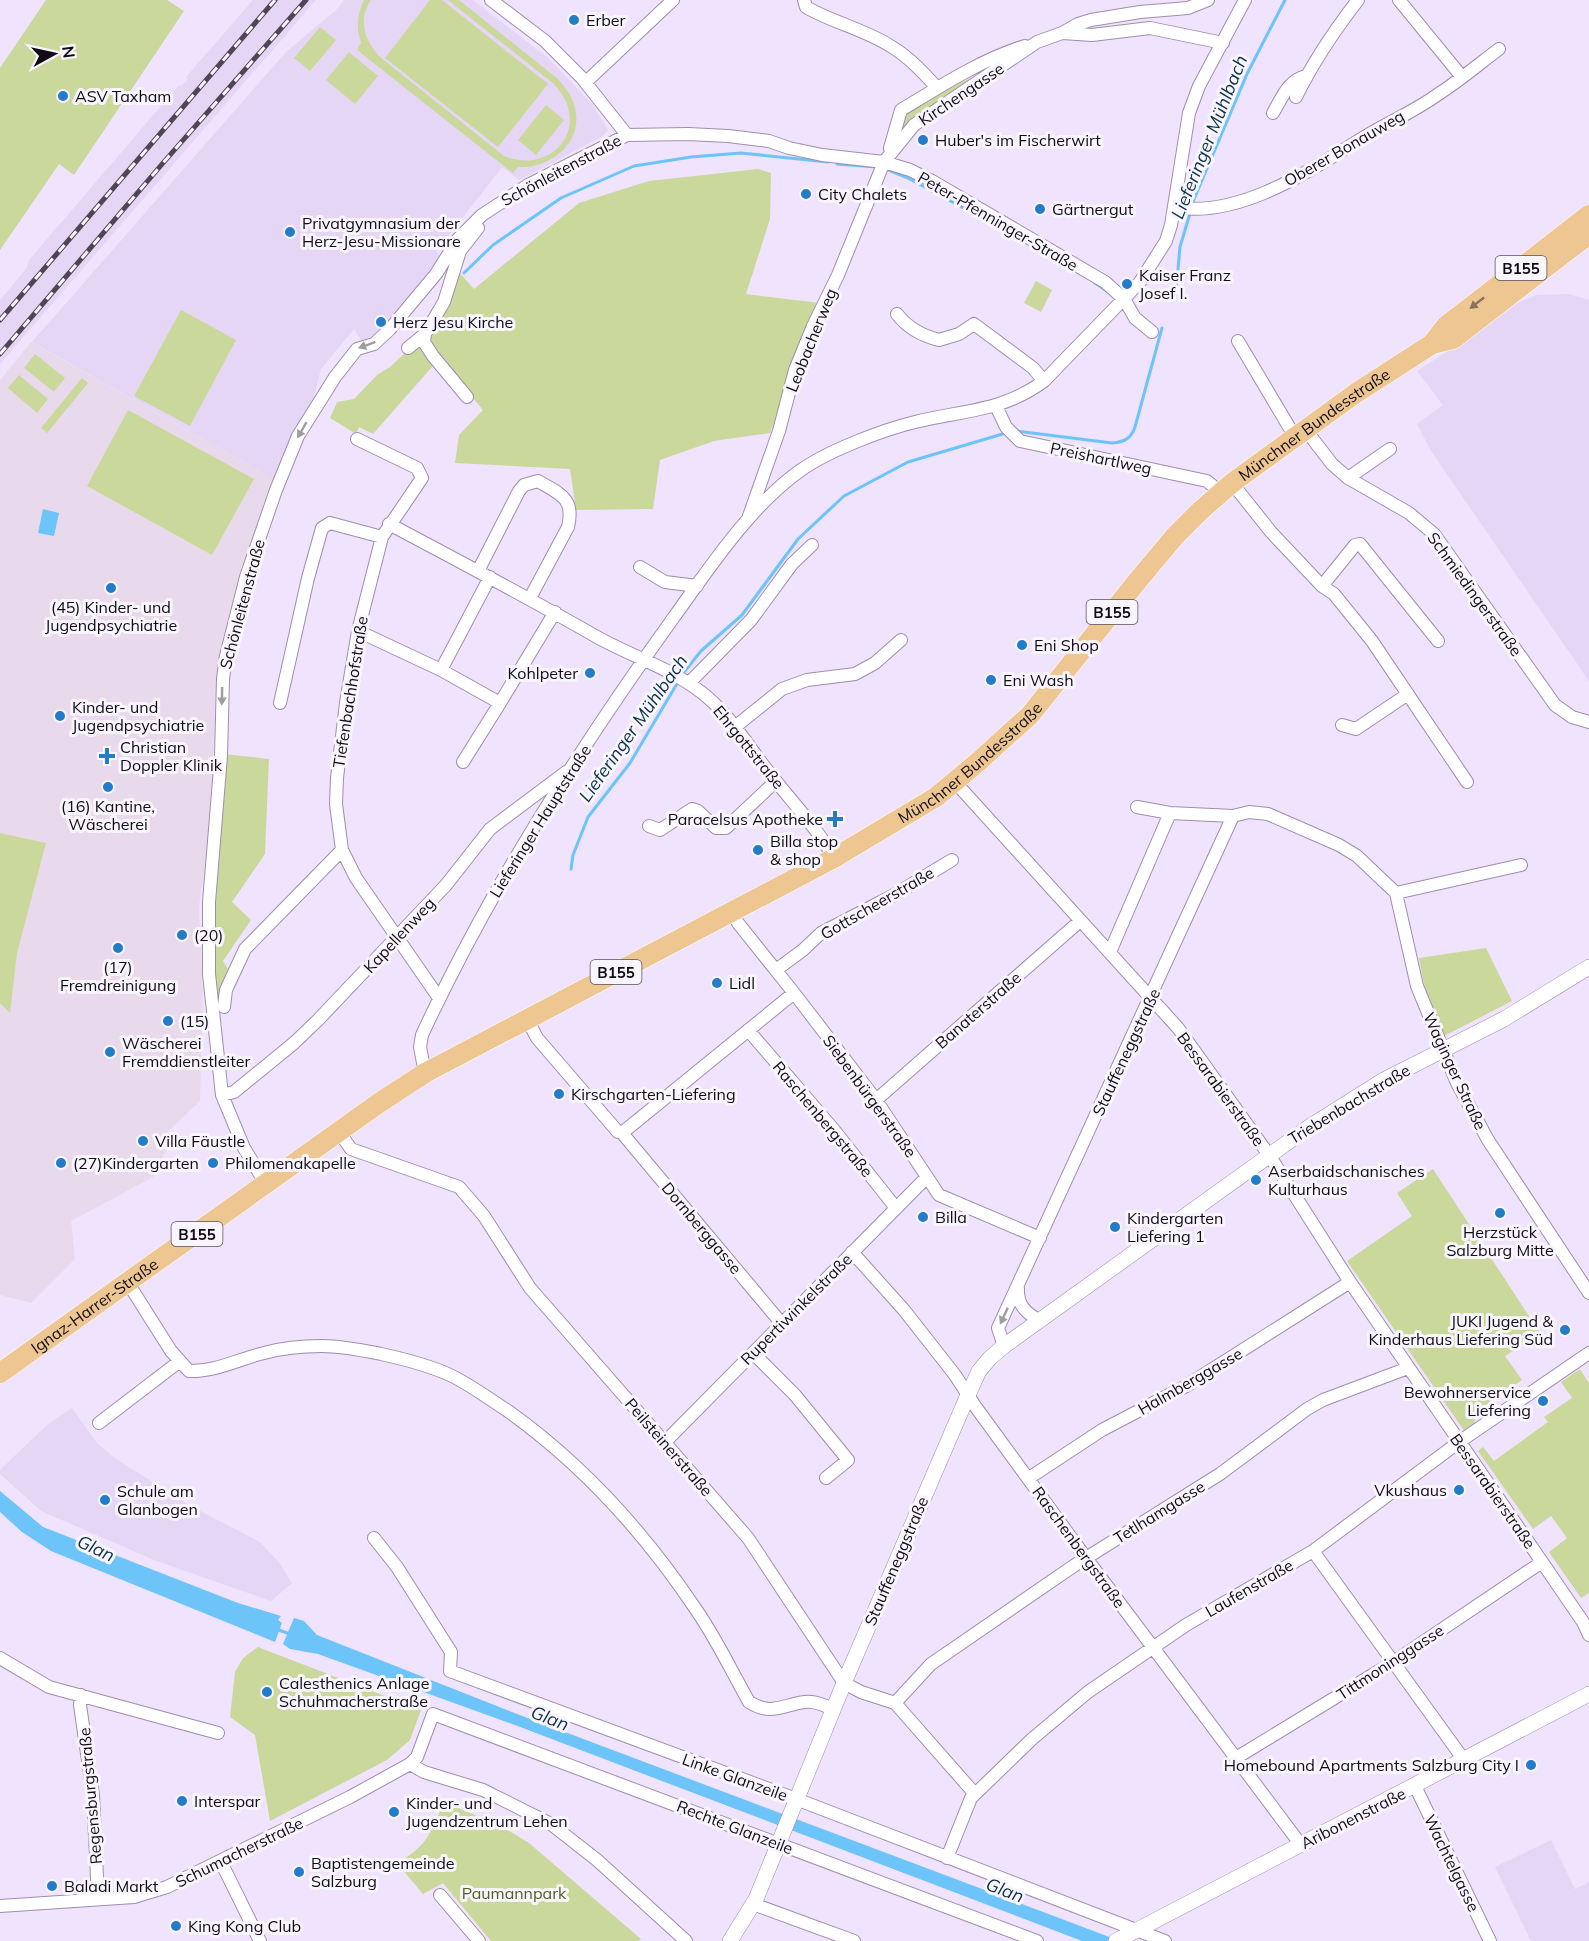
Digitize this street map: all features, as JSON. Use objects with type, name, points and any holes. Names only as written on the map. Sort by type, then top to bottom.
[{"type":"main road","name":"Münchner Bundesstraße","points":[[1432,344],[1446,326],[1589,215]]},
{"type":"main road","name":"Münchner Bundesstraße","points":[[425,1073],[834,858],[936,797],[1008,736],[1048,693],[1175,536],[1226,488],[1365,387],[1432,344],[1453,339],[1589,234]]},
{"type":"main road","name":"Ignaz-Harrer-Straße","points":[[0,1373],[425,1073]]},
{"type":"street","points":[[492,0],[545,41],[586,82],[627,135]]},
{"type":"street","points":[[586,82],[673,0]]},
{"type":"street","name":"Kirchengasse","points":[[804,0],[806,7],[814,12],[868,34],[892,47],[921,70],[937,88]]},
{"type":"street","name":"Kirchengasse","points":[[888,158],[901,110],[937,88],[1010,51],[1091,20],[1140,12],[1188,8],[1208,0]]},
{"type":"street","name":"Lieferinger Hauptstraße","points":[[425,1073],[420,1047],[422,1035],[487,907],[572,768],[643,659],[746,522],[802,469],[831,454],[891,429],[996,406],[1029,392],[1044,381],[1140,282],[1162,248],[1171,225],[1185,209],[1189,113],[1199,86],[1245,0]]},
{"type":"street","points":[[1296,97],[1306,76],[1334,31],[1358,0]]},
{"type":"street","points":[[1399,0],[1462,77]]},
{"type":"street","name":"Kirchengasse","points":[[1062,33],[1092,35],[1150,28],[1223,43]]},
{"type":"street","name":"Kirchengasse","points":[[888,158],[914,125],[1037,42]]},
{"type":"street","name":"Oberer Bonauweg","points":[[1185,209],[1229,205],[1275,188],[1328,160],[1437,96],[1499,49]]},
{"type":"street","points":[[1273,112],[1290,84],[1296,78],[1306,76]]},
{"type":"street","name":"Peter-Pfenninger-Straße","points":[[627,135],[728,136],[769,141],[822,155],[888,158],[932,181],[1105,282],[1124,299],[1135,318],[1152,332]]},
{"type":"street","name":"Schönleitenstraße","points":[[266,1184],[244,1148],[222,1095],[209,974],[209,902],[221,756],[223,680],[226,656],[246,576],[276,490],[298,436],[339,371],[357,349],[374,344],[380,339],[436,274],[458,239],[495,206],[528,185],[627,135]]},
{"type":"street","name":"Leobacherweg","points":[[746,522],[779,431],[795,370],[888,158]]},
{"type":"street","name":"Schönleitenstraße","points":[[408,348],[424,334],[444,302],[460,251],[495,206]]},
{"type":"street","points":[[897,314],[914,330],[939,340],[959,334],[974,324],[1033,368],[1044,381]]},
{"type":"street","points":[[424,334],[426,346],[467,397]]},
{"type":"street","name":"Schmiedingerstraße","points":[[1239,341],[1300,433],[1348,478],[1410,513],[1434,534],[1555,705],[1572,717],[1589,721]]},
{"type":"street","name":"Preishartlweg","points":[[996,406],[1010,432],[1020,441],[1207,481],[1226,488]]},
{"type":"street","name":"Tiefenbachhofstraße","points":[[357,439],[417,468],[422,478],[382,537],[358,632],[337,778],[336,804],[342,850],[356,878],[439,998]]},
{"type":"street","points":[[1348,478],[1390,449]]},
{"type":"street","points":[[478,571],[519,491],[524,485],[538,481],[561,495],[570,505],[570,518],[568,527],[530,598]]},
{"type":"street","points":[[1226,488],[1322,586],[1334,594],[1366,633],[1467,782]]},
{"type":"street","points":[[280,703],[308,578],[322,528],[330,523],[382,537]]},
{"type":"street","name":"Ehrgottstraße","points":[[390,524],[530,598],[599,638],[683,680],[714,703],[824,839],[834,858]]},
{"type":"street","points":[[1322,586],[1354,545],[1360,544],[1438,641]]},
{"type":"street","points":[[683,680],[751,620],[792,564],[812,545]]},
{"type":"street","points":[[640,567],[665,582],[696,586]]},
{"type":"street","points":[[441,670],[490,577]]},
{"type":"street","points":[[463,762],[555,612]]},
{"type":"street","points":[[358,632],[441,670],[500,703]]},
{"type":"street","points":[[735,727],[782,689],[807,680],[855,674],[875,663],[901,640]]},
{"type":"street","points":[[1342,725],[1356,729],[1408,694]]},
{"type":"street","name":"Kapellenweg","points":[[222,1095],[234,1092],[294,1043],[446,885],[490,829],[572,768]]},
{"type":"street","points":[[649,826],[660,830],[692,809],[698,811],[719,829],[729,827],[775,779]]},
{"type":"street","name":"Bessarabierstraße","points":[[955,782],[1178,1028],[1269,1155],[1350,1282],[1542,1562],[1589,1635]]},
{"type":"street","points":[[1137,807],[1170,813],[1233,816],[1250,812],[1268,814],[1339,845],[1358,856],[1396,893],[1521,865]]},
{"type":"street","points":[[1110,952],[1170,813]]},
{"type":"street","name":"Stauffeneggstraße","points":[[730,1941],[753,1904],[833,1709],[968,1395],[980,1371],[1004,1346],[998,1328],[1233,816]]},
{"type":"street","points":[[224,1007],[226,990],[245,948],[342,850]]},
{"type":"street","name":"Gottscheerstraße","points":[[776,970],[821,933],[894,895],[952,860]]},
{"type":"street","name":"Waginger Straße","points":[[1396,893],[1417,986],[1457,1083],[1488,1140],[1589,1293]]},
{"type":"street","name":"Siebenbürgerstraße","points":[[732,912],[738,923],[876,1100],[939,1195],[1040,1238]]},
{"type":"street","name":"Banaterstraße","points":[[876,1100],[1080,921]]},
{"type":"street","name":"Triebenbachstraße","points":[[1004,1346],[1309,1126],[1382,1081],[1504,1019],[1589,967]]},
{"type":"street","points":[[622,1132],[794,993]]},
{"type":"street","name":"Dornberggasse","points":[[527,1019],[537,1038],[618,1132],[622,1132],[782,1324]]},
{"type":"street","name":"Raschenbergstraße","points":[[748,1030],[896,1208]]},
{"type":"street","name":"Peilsteinerstraße","points":[[339,1132],[351,1149],[450,1185],[484,1216],[523,1280],[748,1538],[844,1683]]},
{"type":"street","name":"Rupertiwinkelstraße","points":[[665,1442],[927,1177]]},
{"type":"street","name":"Raschenbergstraße","points":[[852,1252],[930,1342],[1086,1558],[1300,1845]]},
{"type":"street","name":"Halmberggasse","points":[[1029,1478],[1102,1430],[1186,1386],[1350,1282]]},
{"type":"street","points":[[128,1283],[171,1351],[189,1371],[205,1372],[265,1352],[323,1346],[351,1348],[401,1359],[463,1382],[541,1435],[600,1488],[654,1550],[699,1613],[749,1702],[759,1709],[772,1710],[806,1702],[833,1709]]},
{"type":"street","points":[[1018,1287],[1017,1297],[1021,1306],[1032,1317],[1039,1320]]},
{"type":"street","points":[[753,1353],[795,1395],[848,1460],[826,1478]]},
{"type":"street","name":"Laufenstraße","points":[[946,1858],[971,1798],[1032,1738],[1088,1692],[1186,1625],[1312,1551],[1459,1442],[1589,1353]]},
{"type":"street","points":[[99,1423],[180,1361]]},
{"type":"street","name":"Tetlhamgasse","points":[[896,1703],[931,1664],[1086,1558],[1220,1474],[1307,1409],[1323,1400],[1408,1368]]},
{"type":"street","name":"Linke Glanzeile","points":[[374,1538],[403,1576],[451,1652],[450,1671],[794,1804],[946,1858],[1133,1932],[1165,1941]]},
{"type":"street","points":[[1312,1551],[1464,1760]]},
{"type":"street","name":"Tittmoninggasse","points":[[1236,1758],[1392,1663],[1542,1562]]},
{"type":"street","points":[[0,1658],[49,1687],[218,1733]]},
{"type":"street","points":[[844,1683],[861,1692],[896,1703],[975,1794]]},
{"type":"street","name":"Aribonenstraße","points":[[1116,1941],[1589,1694]]},
{"type":"street","name":"Regensburgstraße","points":[[81,1695],[80,1705],[93,1795],[98,1898]]},
{"type":"street","name":"Rechte Glanzeile","points":[[410,1764],[417,1757],[433,1714],[1037,1941]]},
{"type":"street","points":[[410,1764],[424,1772],[483,1790],[551,1824],[597,1860],[686,1941]]},
{"type":"street","name":"Schumacherstraße","points":[[0,1906],[81,1902],[98,1898],[144,1895],[221,1862],[410,1764]]},
{"type":"street","name":"Wachtelgasse","points":[[1415,1786],[1490,1941]]},
{"type":"street","points":[[221,1862],[260,1941]]},
{"type":"street","points":[[440,1895],[479,1941]]},
{"type":"street","points":[[753,1904],[854,1941]]},
{"type":"shaded area","points":[[253,0],[316,0],[0,364],[0,300],[26,269],[29,260],[179,85],[181,86],[188,79],[186,77]]},
{"type":"shaded area","points":[[344,0],[473,0],[548,58],[592,104],[608,130],[603,136],[519,180],[502,167],[436,252],[444,259],[372,344],[363,343],[354,329],[321,369],[314,397],[273,478],[32,342],[286,52],[336,10]]},
{"type":"shaded area","points":[[1568,294],[1589,300],[1589,681],[1431,451],[1417,424],[1443,405],[1417,371],[1483,329],[1515,304],[1537,295]]},
{"type":"shaded area","name":"Christian Doppler Klinik","points":[[31,342],[273,478],[240,574],[217,675],[209,838],[199,906],[203,996],[200,1101],[162,1137],[168,1147],[153,1177],[71,1221],[75,1259],[31,1303],[0,1295],[0,380]]},
{"type":"shaded area","name":"Schule am Glanbogen","points":[[72,1408],[97,1443],[116,1459],[189,1505],[260,1542],[278,1561],[292,1583],[271,1601],[154,1560],[41,1511],[0,1474],[0,1470],[48,1424]]},
{"type":"shaded area","points":[[1551,1840],[1575,1889],[1589,1882],[1589,1941],[1531,1941],[1495,1867]]},
{"type":"green space","name":"ASV Taxham","points":[[46,0],[167,0],[184,11],[74,175],[59,164],[0,250],[0,68]]},
{"type":"green space","points":[[364,0],[371,0],[364,15],[365,30],[370,44],[380,57],[504,156],[518,160],[531,160],[554,151],[563,142],[568,131],[570,118],[567,104],[554,84],[448,0],[459,0],[558,79],[572,99],[576,113],[576,126],[572,138],[565,148],[544,163],[518,167],[513,173],[357,50],[361,43],[358,22]]},
{"type":"green space","points":[[430,0],[442,0],[548,84],[498,147],[385,58]]},
{"type":"green space","points":[[320,27],[336,40],[310,71],[294,58]]},
{"type":"green space","points":[[349,52],[378,76],[355,104],[326,80]]},
{"type":"green space","points":[[997,65],[894,144],[906,113],[926,100]]},
{"type":"green space","points":[[546,105],[564,120],[536,155],[518,140]]},
{"type":"green space","points":[[758,169],[771,173],[770,219],[746,294],[819,303],[770,433],[714,441],[660,460],[653,509],[576,510],[570,469],[455,463],[459,435],[483,410],[439,359],[373,434],[359,427],[356,434],[330,418],[337,402],[354,399],[377,375],[390,367],[409,349],[458,271],[474,289],[579,203],[649,181]]},
{"type":"green space","points":[[1036,281],[1052,290],[1041,312],[1024,303]]},
{"type":"green space","points":[[181,310],[236,340],[190,426],[134,396]]},
{"type":"green space","points":[[35,354],[65,378],[54,392],[24,368]]},
{"type":"green space","points":[[19,375],[48,399],[37,413],[8,388]]},
{"type":"green space","points":[[82,378],[88,383],[47,433],[41,428]]},
{"type":"green space","points":[[128,410],[254,479],[212,555],[87,486]]},
{"type":"green space","points":[[224,754],[269,759],[265,854],[232,902],[251,920],[223,961],[230,972],[221,1009],[216,1015],[212,928]]},
{"type":"green space","points":[[0,833],[46,843],[17,953],[10,1013],[0,1003]]},
{"type":"green space","points":[[1486,948],[1512,1001],[1444,1036],[1424,984],[1419,958]]},
{"type":"green space","points":[[1433,1169],[1540,1333],[1505,1356],[1522,1380],[1474,1413],[1475,1425],[1465,1432],[1347,1261],[1412,1216],[1397,1193]]},
{"type":"green space","points":[[1580,1369],[1589,1383],[1589,1593],[1581,1598],[1549,1552],[1567,1538],[1551,1516],[1533,1529],[1478,1451],[1483,1447],[1494,1461],[1548,1422],[1544,1417],[1572,1398],[1561,1382]]},
{"type":"green space","points":[[258,1647],[421,1710],[410,1740],[387,1760],[270,1821],[255,1735],[230,1717],[235,1672],[243,1658]]},
{"type":"green space","name":"Paumannpark","points":[[444,1802],[501,1826],[529,1843],[641,1939],[639,1941],[491,1941],[443,1883],[423,1894],[397,1863],[415,1851],[427,1838]]},
{"type":"water","points":[[43,509],[59,513],[54,536],[38,533]]},
{"type":"water","points":[[0,1491],[43,1527],[238,1603],[281,1616],[278,1620],[282,1623],[275,1642],[51,1551],[22,1532],[0,1512]]},
{"type":"water","points":[[294,1618],[304,1621],[317,1635],[517,1714],[1120,1941],[1082,1941],[515,1725],[318,1654],[290,1649],[283,1644]]},
{"type":"waterway","name":"Lieferinger Mühlbach","points":[[1192,204],[1247,74],[1285,0]]},
{"type":"waterway","points":[[464,273],[493,245],[561,198],[634,166],[691,157],[741,153],[828,162]]},
{"type":"waterway","points":[[837,164],[876,167]]},
{"type":"waterway","points":[[886,169],[908,178],[1015,236]]},
{"type":"waterway","name":"Lieferinger Mühlbach","points":[[1176,291],[1180,247],[1191,210]]},
{"type":"waterway","points":[[1021,240],[1030,245]]},
{"type":"waterway","points":[[1095,283],[1107,291]]},
{"type":"waterway","name":"Lieferinger Mühlbach","points":[[1016,431],[1112,443],[1127,439],[1135,427],[1162,328]]},
{"type":"waterway","name":"Lieferinger Mühlbach","points":[[681,676],[701,651],[742,615],[798,539],[844,496],[908,462],[1006,433]]},
{"type":"waterway","name":"Lieferinger Mühlbach","points":[[571,869],[573,855],[588,817],[630,763],[678,682]]},
{"type":"waterway","name":"Glan","points":[[276,1629],[290,1634]]},
{"type":"railway","points":[[0,320],[275,0]]},
{"type":"railway","points":[[0,354],[306,0]]},
{"type":"place","name":"Erber","points":[[574,20]]},
{"type":"place","name":"ASV Taxham","points":[[63,96]]},
{"type":"place","name":"Huber's im Fischerwirt","points":[[923,140]]},
{"type":"place","name":"City Chalets","points":[[806,194]]},
{"type":"place","name":"Gärtnergut","points":[[1040,209]]},
{"type":"place","name":"Privatgymnasium der Herz-Jesu-Missionare","points":[[290,232]]},
{"type":"place","name":"Kaiser Franz Josef I.","points":[[1127,284]]},
{"type":"place","name":"Herz Jesu Kirche","points":[[381,322]]},
{"type":"place","name":"(45) Kinder- und Jugendpsychiatrie","points":[[111,588]]},
{"type":"place","name":"Eni Shop","points":[[1022,645]]},
{"type":"place","name":"Kohlpeter","points":[[590,673]]},
{"type":"place","name":"Eni Wash","points":[[991,680]]},
{"type":"place","name":"Kinder- und Jugendpsychiatrie","points":[[60,716]]},
{"type":"place","name":"Christian Doppler Klinik","points":[[107,756]]},
{"type":"place","name":"(16) Kantine, Wäscherei","points":[[108,787]]},
{"type":"place","name":"Paracelsus Apotheke","points":[[835,819]]},
{"type":"place","name":"Billa stop & shop","points":[[758,850]]},
{"type":"place","name":"(20)","points":[[182,935]]},
{"type":"place","name":"(17) Fremdreinigung","points":[[118,948]]},
{"type":"place","name":"Lidl","points":[[717,983]]},
{"type":"place","name":"(15)","points":[[168,1021]]},
{"type":"place","name":"Wäscherei Fremddienstleiter","points":[[110,1052]]},
{"type":"place","name":"Kirschgarten-Liefering","points":[[559,1094]]},
{"type":"place","name":"Villa Fäustle","points":[[143,1141]]},
{"type":"place","name":"(27)Kindergarten","points":[[61,1163]]},
{"type":"place","name":"Philomenakapelle","points":[[213,1163]]},
{"type":"place","name":"Aserbaidschanisches Kulturhaus","points":[[1256,1180]]},
{"type":"place","name":"Herzstück Salzburg Mitte","points":[[1500,1213]]},
{"type":"place","name":"Billa","points":[[923,1217]]},
{"type":"place","name":"Kindergarten Liefering 1","points":[[1115,1227]]},
{"type":"place","name":"JUKI Jugend & Kinderhaus Liefering Süd","points":[[1565,1330]]},
{"type":"place","name":"Bewohnerservice Liefering","points":[[1543,1401]]},
{"type":"place","name":"Vkushaus","points":[[1459,1490]]},
{"type":"place","name":"Schule am Glanbogen","points":[[105,1500]]},
{"type":"place","name":"Calesthenics Anlage Schuhmacherstraße","points":[[267,1692]]},
{"type":"place","name":"Homebound Apartments Salzburg City I","points":[[1531,1765]]},
{"type":"place","name":"Interspar","points":[[182,1801]]},
{"type":"place","name":"Kinder- und Jugendzentrum Lehen","points":[[394,1812]]},
{"type":"place","name":"Baptistengemeinde Salzburg","points":[[299,1872]]},
{"type":"place","name":"Baladi Markt","points":[[52,1886]]},
{"type":"place","name":"King Kong Club","points":[[176,1926]]}]
